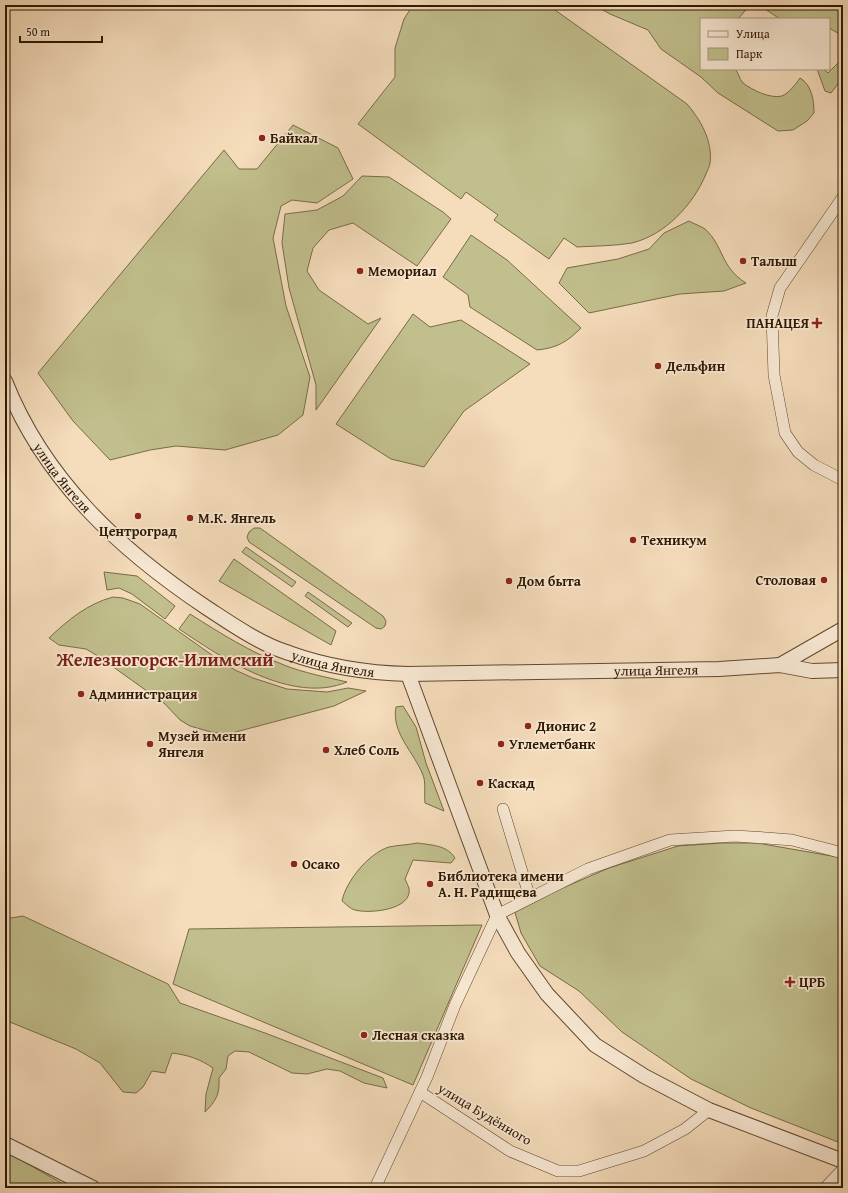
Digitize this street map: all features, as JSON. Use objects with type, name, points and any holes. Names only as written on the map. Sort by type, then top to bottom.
[{"type":"street","points":[[843,197],[780,288],[772,316],[774,374],[785,433],[798,452],[814,465],[843,480]]},
{"type":"street","name":"улица Янгеля","points":[[5,382],[23,420],[48,461],[83,507],[114,537],[171,583],[250,634],[288,653],[337,667],[376,673],[408,674],[719,668],[780,665]]},
{"type":"street","points":[[780,665],[843,629]]},
{"type":"street","points":[[780,665],[812,671],[843,670]]},
{"type":"street","points":[[408,674],[497,915],[518,952],[547,994],[595,1045],[644,1076],[709,1110],[843,1161]]},
{"type":"street","points":[[503,809],[530,898]]},
{"type":"street","points":[[375,1188],[420,1092],[455,1006],[497,915],[588,869],[670,840],[735,836],[766,838],[792,840],[843,853]]},
{"type":"street","name":"улица Будённого","points":[[420,1092],[510,1151],[558,1171],[579,1170],[644,1151],[685,1129],[709,1110]]},
{"type":"street","points":[[5,1144],[93,1188]]},
{"type":"street","points":[[825,1188],[843,1169]]},
{"type":"green space","points":[[413,5],[548,5],[687,104],[692,110],[701,123],[710,147],[710,164],[694,197],[666,226],[644,239],[625,244],[577,247],[564,238],[549,259],[494,220],[498,215],[466,192],[461,199],[358,124],[395,77],[395,48],[404,19]]},
{"type":"green space","points":[[594,5],[750,5],[739,18],[700,18],[700,70],[736,70],[743,83],[756,91],[777,97],[785,95],[800,78],[810,89],[812,94],[814,113],[807,121],[793,130],[778,131],[718,93],[701,77],[661,49],[648,30],[610,14]]},
{"type":"green space","points":[[755,5],[843,5],[843,36],[830,29],[830,18],[778,18],[762,7]]},
{"type":"green space","points":[[843,58],[843,77],[831,93],[825,91],[817,70],[824,70],[828,73]]},
{"type":"green space","points":[[293,125],[338,148],[353,179],[317,203],[292,200],[281,206],[273,238],[286,306],[310,377],[303,415],[278,435],[225,450],[176,446],[150,450],[110,460],[73,421],[38,373],[224,150],[239,169],[257,169]]},
{"type":"green space","points":[[362,176],[389,177],[443,212],[451,219],[417,266],[353,223],[329,230],[313,248],[307,271],[319,290],[368,324],[381,318],[316,410],[316,385],[289,288],[282,243],[285,214],[317,210],[343,196]]},
{"type":"green space","points":[[689,221],[705,229],[716,242],[731,270],[746,283],[724,291],[680,294],[589,313],[559,283],[567,268],[618,259],[649,249],[664,233]]},
{"type":"green space","points":[[471,235],[507,260],[581,328],[561,344],[550,348],[537,350],[470,307],[468,295],[443,277]]},
{"type":"green space","points":[[413,314],[430,327],[461,320],[530,364],[464,411],[424,467],[391,459],[336,424]]},
{"type":"green space","points":[[254,528],[260,528],[383,616],[386,621],[385,626],[381,629],[376,628],[249,542],[247,537],[249,532]]},
{"type":"green space","points":[[246,547],[296,582],[292,587],[242,552]]},
{"type":"green space","points":[[234,559],[336,631],[331,645],[219,581]]},
{"type":"green space","points":[[104,572],[137,576],[175,606],[165,619],[132,594],[119,588],[107,590]]},
{"type":"green space","points":[[308,592],[352,623],[348,627],[305,596]]},
{"type":"green space","points":[[113,597],[123,598],[140,604],[219,660],[235,670],[253,678],[287,689],[327,692],[348,688],[366,691],[334,706],[228,734],[211,732],[190,726],[180,720],[165,704],[98,656],[86,649],[59,645],[49,638],[78,613],[86,608]]},
{"type":"green space","points":[[190,614],[236,642],[271,660],[315,675],[347,682],[326,688],[304,688],[281,683],[258,675],[216,653],[179,629]]},
{"type":"green space","points":[[403,706],[416,727],[426,763],[444,811],[425,803],[423,775],[404,742],[397,725],[395,716],[396,707]]},
{"type":"green space","points":[[417,843],[443,848],[448,850],[455,858],[451,863],[413,860],[405,879],[409,888],[408,895],[404,901],[397,906],[379,911],[362,911],[351,909],[342,901],[348,885],[366,861],[381,850],[389,847]]},
{"type":"green space","points":[[722,843],[757,843],[843,858],[843,1144],[751,1108],[691,1079],[622,1032],[579,991],[540,966],[521,933],[514,909],[609,868],[678,846]]},
{"type":"green space","points":[[23,916],[168,984],[180,1003],[265,1033],[383,1078],[387,1088],[364,1083],[340,1071],[327,1069],[307,1074],[292,1073],[249,1052],[235,1051],[228,1056],[226,1069],[219,1078],[218,1093],[212,1104],[205,1112],[206,1094],[213,1068],[199,1060],[183,1055],[172,1053],[165,1073],[152,1071],[143,1087],[136,1093],[123,1092],[100,1063],[76,1049],[5,1020],[5,919]]},
{"type":"green space","name":"Лесная сказка","points":[[482,925],[413,1085],[173,984],[189,929]]},
{"type":"green space","points":[[5,1151],[63,1184],[69,1188],[5,1188]]},
{"type":"place","name":"Байкал","points":[[262,138]]},
{"type":"place","name":"Талыш","points":[[743,261]]},
{"type":"place","name":"Мемориал","points":[[360,271]]},
{"type":"place","name":"ПАНАЦЕЯ","points":[[817,323]]},
{"type":"place","name":"Дельфин","points":[[658,366]]},
{"type":"place","name":"Центроград","points":[[138,516]]},
{"type":"place","name":"М.К. Янгель","points":[[190,518]]},
{"type":"place","name":"Техникум","points":[[633,540]]},
{"type":"place","name":"Столовая","points":[[824,580]]},
{"type":"place","name":"Дом быта","points":[[509,581]]},
{"type":"place","name":"Администрация","points":[[81,694]]},
{"type":"place","name":"Дионис 2","points":[[528,726]]},
{"type":"place","name":"Музей имени Янгеля","points":[[150,744]]},
{"type":"place","name":"Углеметбанк","points":[[501,744]]},
{"type":"place","name":"Хлеб Соль","points":[[326,750]]},
{"type":"place","name":"Каскад","points":[[480,783]]},
{"type":"place","name":"Осако","points":[[294,864]]},
{"type":"place","name":"Библиотека имени А. Н. Радищева","points":[[430,884]]},
{"type":"place","name":"ЦРБ","points":[[790,982]]},
{"type":"place","name":"Лесная сказка","points":[[364,1035]]},
{"type":"district","name":"Железногорск-Илимский","points":[[165,659]]}]
